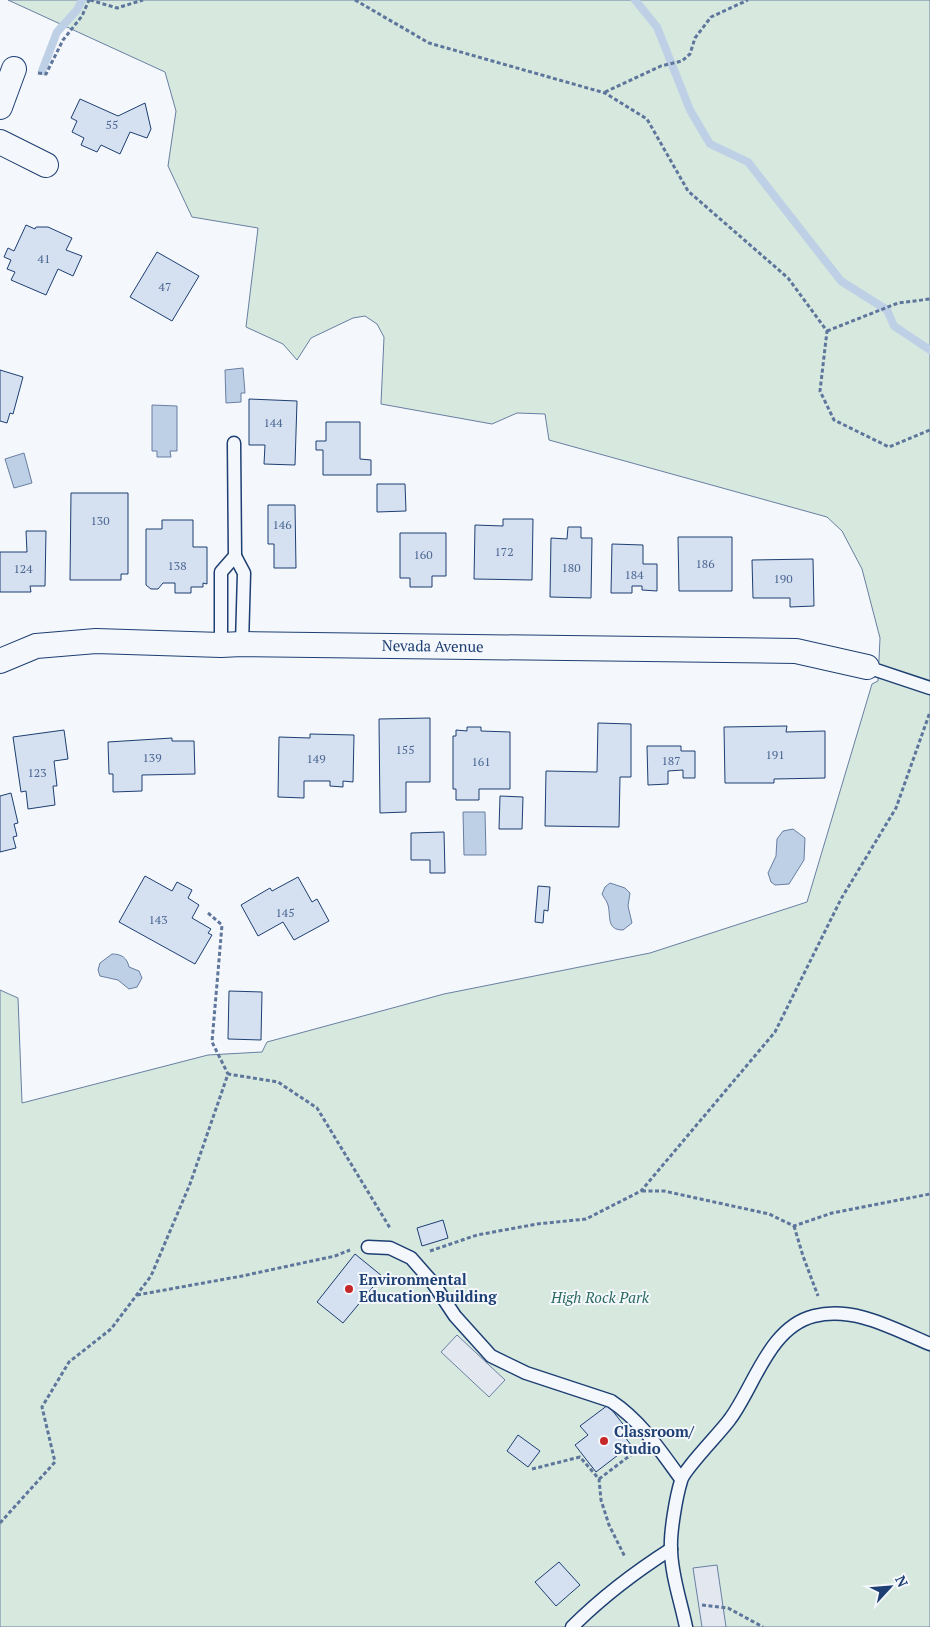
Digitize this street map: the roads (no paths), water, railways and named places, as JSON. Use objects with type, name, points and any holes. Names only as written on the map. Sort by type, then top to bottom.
[{"type":"street","points":[[0,107],[14,69]]},
{"type":"street","points":[[0,142],[46,165]]},
{"type":"street","name":"Nevada Avenue","points":[[0,661],[36,646],[87,642],[796,651],[867,667]]},
{"type":"lane","points":[[232,644],[244,573],[235,556],[234,443]]},
{"type":"lane","points":[[232,644],[221,572],[235,556]]},
{"type":"lane","points":[[867,667],[930,688]]},
{"type":"lane","points":[[368,1247],[390,1248],[411,1258],[432,1283],[455,1316],[491,1356],[526,1373],[611,1401],[636,1420],[681,1479]]},
{"type":"lane","points":[[686,1627],[670,1549],[681,1479],[731,1418],[760,1364],[773,1346],[793,1328],[812,1316],[835,1313],[864,1317],[930,1344]]},
{"type":"lane","points":[[572,1627],[599,1600],[633,1573],[670,1549]]},
{"type":"water","points":[[243,368],[245,393],[241,393],[241,402],[226,403],[225,370]]},
{"type":"water","points":[[152,405],[177,406],[177,451],[170,451],[171,457],[157,457],[157,451],[152,451]]},
{"type":"water","points":[[24,453],[32,483],[14,488],[5,459]]},
{"type":"water","points":[[463,812],[485,812],[486,855],[464,855]]},
{"type":"water","points":[[793,829],[805,838],[804,860],[789,884],[775,885],[771,882],[768,873],[776,856],[777,839],[783,831]]},
{"type":"water","points":[[610,883],[625,888],[630,893],[628,906],[632,923],[623,930],[614,928],[610,922],[608,905],[602,894],[605,887]]},
{"type":"water","points":[[112,954],[124,957],[129,967],[139,971],[142,978],[137,987],[129,989],[118,980],[100,976],[98,970],[100,963]]},
{"type":"waterway","points":[[42,71],[57,32],[77,10],[82,0]]},
{"type":"waterway","points":[[635,0],[657,27],[690,110],[710,144],[748,162],[841,281],[887,310],[894,326],[930,350]]},
{"type":"place","name":"Environmental Education Building","points":[[349,1289]]},
{"type":"place","name":"Classroom/ Studio","points":[[604,1441]]},
{"type":"park label","name":"High Rock Park","points":[[600,1298]]}]
